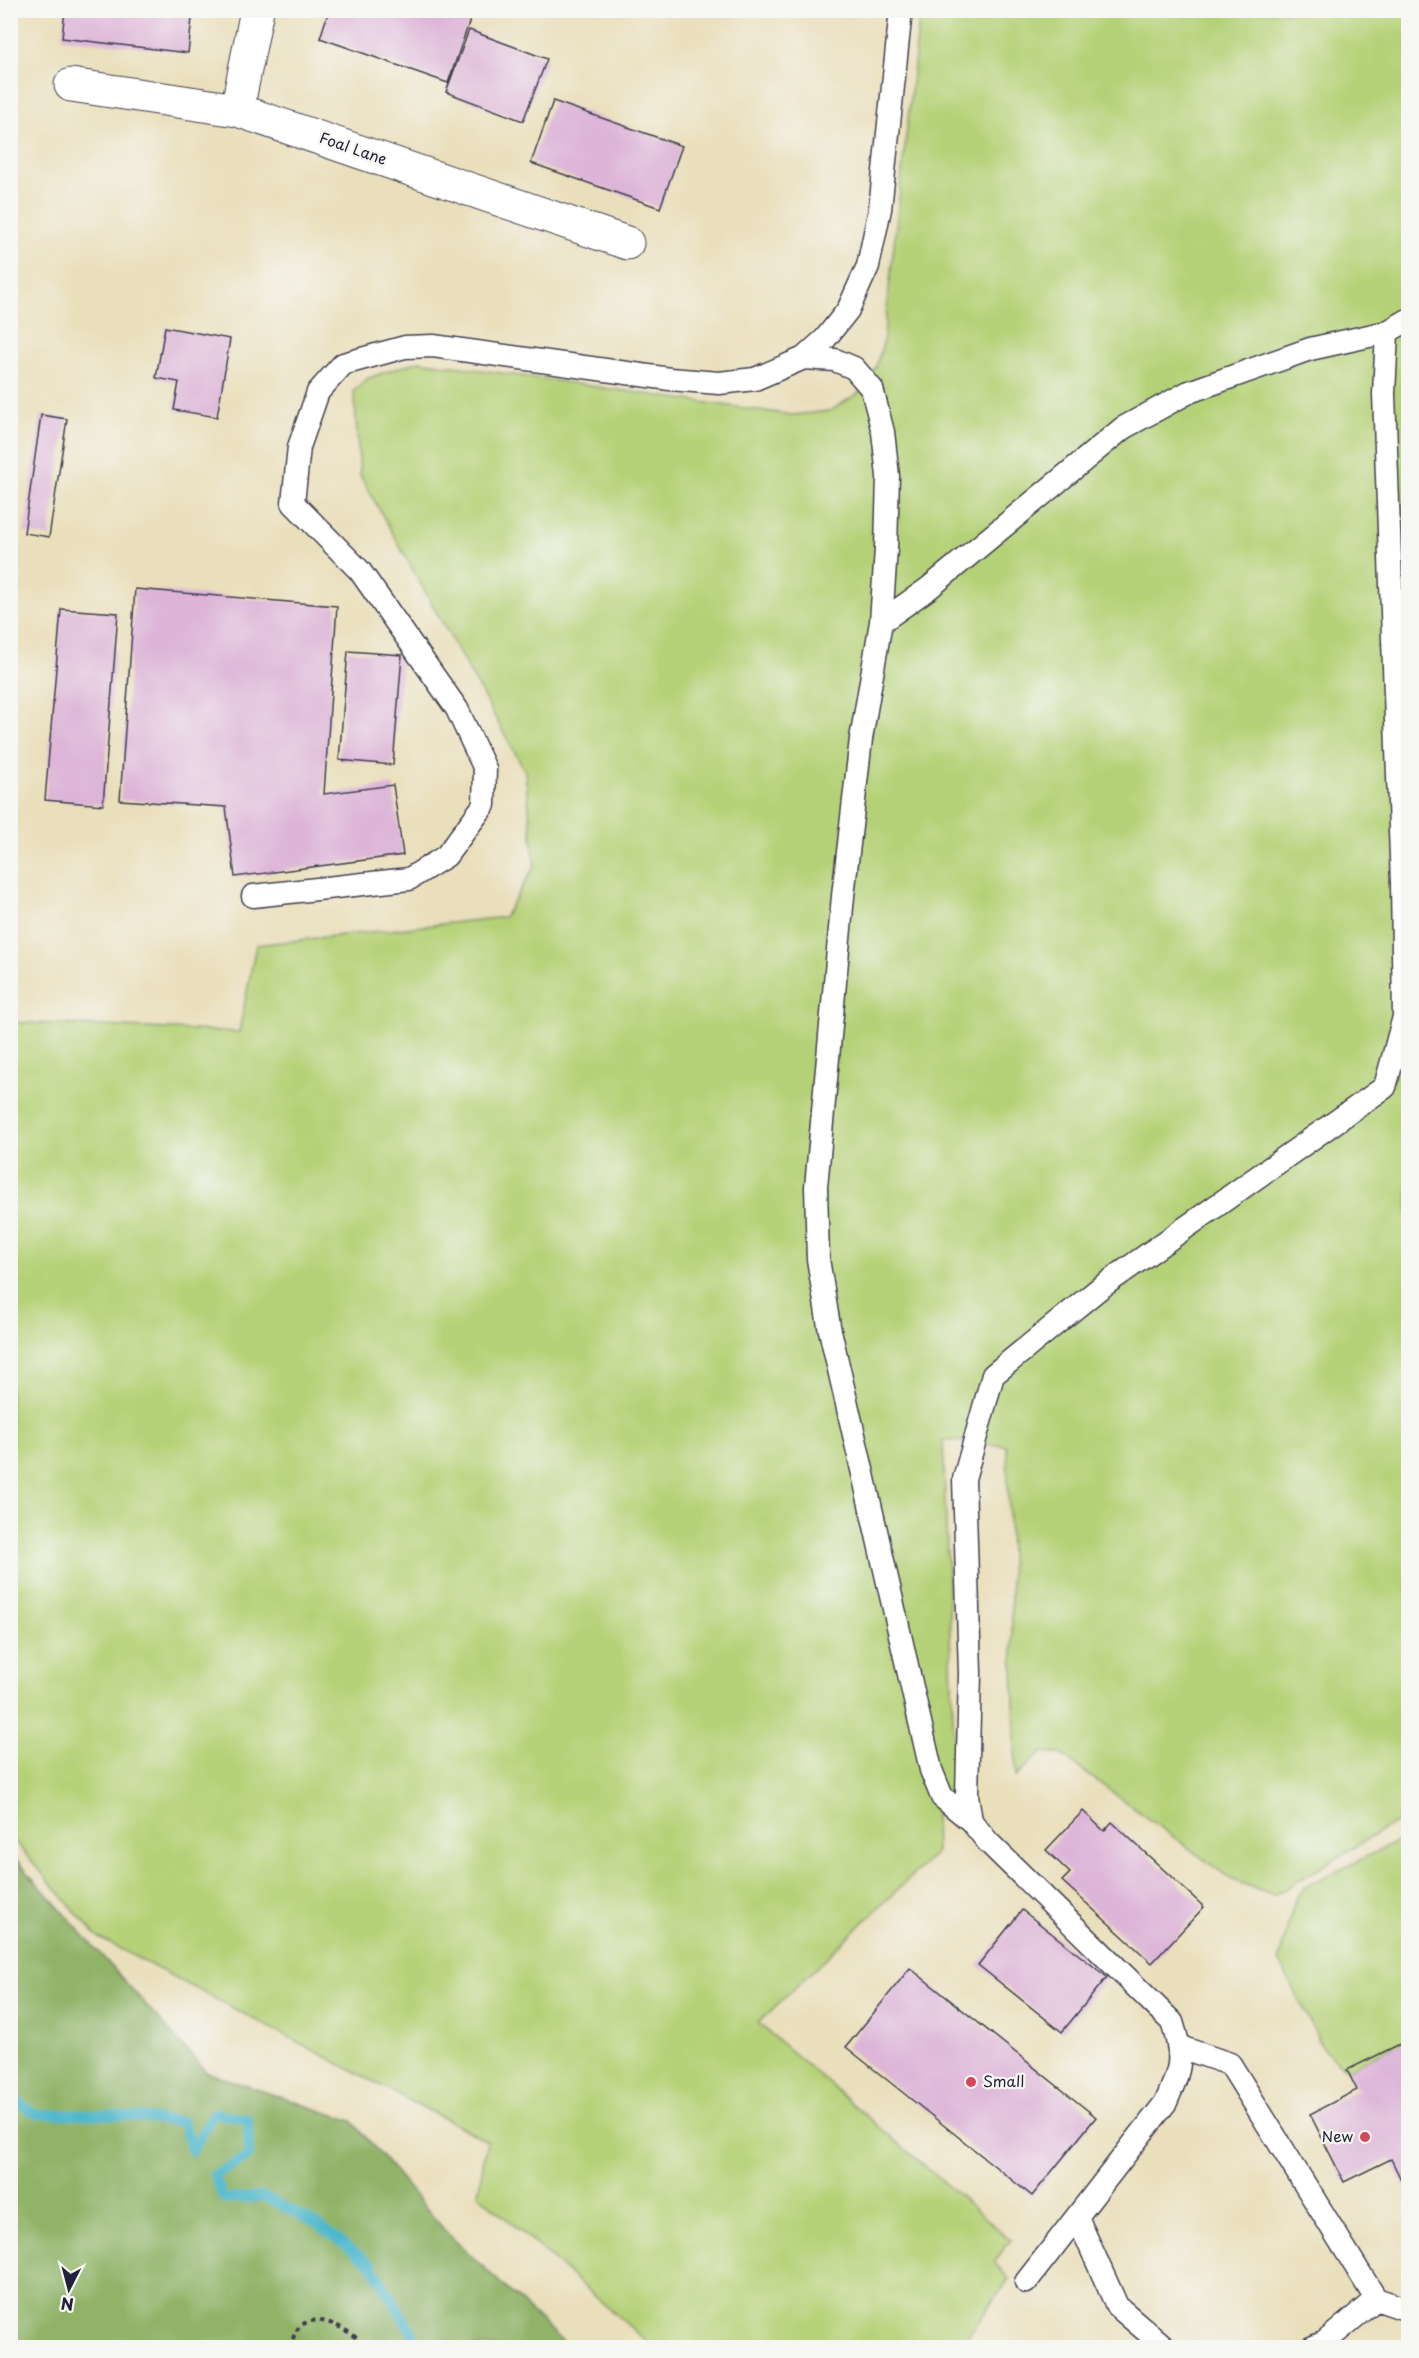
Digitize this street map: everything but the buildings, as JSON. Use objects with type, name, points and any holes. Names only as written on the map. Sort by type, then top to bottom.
[{"type":"street","points":[[237,110],[257,10]]},
{"type":"street","name":"Foal Lane","points":[[71,85],[237,110],[627,243]]},
{"type":"lane","points":[[253,896],[409,879],[446,856],[484,806],[485,769],[457,709],[360,571],[293,503],[299,447],[318,392],[343,364],[405,347],[433,346],[670,379],[719,383],[755,379],[804,358],[825,339],[848,310],[868,266],[880,210],[901,10]]},
{"type":"lane","points":[[881,622],[929,588],[1123,428],[1189,392],[1311,349],[1387,332],[1408,320]]},
{"type":"lane","points":[[970,1821],[967,1795],[970,1673],[964,1479],[993,1375],[1100,1288],[1385,1087],[1404,1017],[1401,860],[1384,394],[1387,332]]},
{"type":"lane","points":[[804,358],[835,360],[854,368],[872,389],[883,432],[888,476],[881,622],[861,739],[843,896],[816,1187],[818,1259],[829,1326],[930,1770],[942,1797],[970,1821],[988,1842],[1172,2022],[1180,2047],[1177,2076],[1166,2102],[1026,2282]]},
{"type":"lane","points":[[1180,2047],[1230,2064],[1376,2299],[1408,2310]]},
{"type":"lane","points":[[1077,2217],[1117,2306],[1166,2348]]},
{"type":"lane","points":[[1311,2348],[1325,2342],[1376,2299]]},
{"type":"path","points":[[291,2348],[296,2329],[305,2322],[316,2321],[338,2325],[357,2336],[367,2348]]},
{"type":"green space","points":[[920,11],[1408,11],[1408,1792],[1404,1795],[1398,1821],[1273,1896],[1231,1879],[1060,1754],[1041,1752],[1016,1777],[1007,1446],[943,1440],[956,1798],[935,1814],[936,1853],[758,2023],[1011,2240],[994,2262],[1009,2279],[960,2347],[653,2347],[478,2194],[487,2141],[97,1937],[11,1837],[10,1022],[239,1032],[256,945],[504,917],[535,866],[525,771],[360,475],[354,391],[368,378],[419,361],[792,415],[830,411],[859,393],[876,367],[883,343]]},
{"type":"green space","points":[[1408,1836],[1408,2040],[1347,2070],[1324,2050],[1279,1960],[1295,1899],[1305,1887]]},
{"type":"green space","points":[[10,1853],[206,2072],[352,2121],[447,2233],[569,2347],[11,2347]]},
{"type":"waterway","points":[[10,2096],[35,2114],[117,2115],[183,2122],[192,2151],[214,2113],[248,2119],[249,2156],[214,2175],[224,2199],[265,2197],[319,2225],[372,2265],[421,2348]]},
{"type":"place","name":"Small","points":[[971,2082]]},
{"type":"place","name":"New","points":[[1365,2137]]}]
